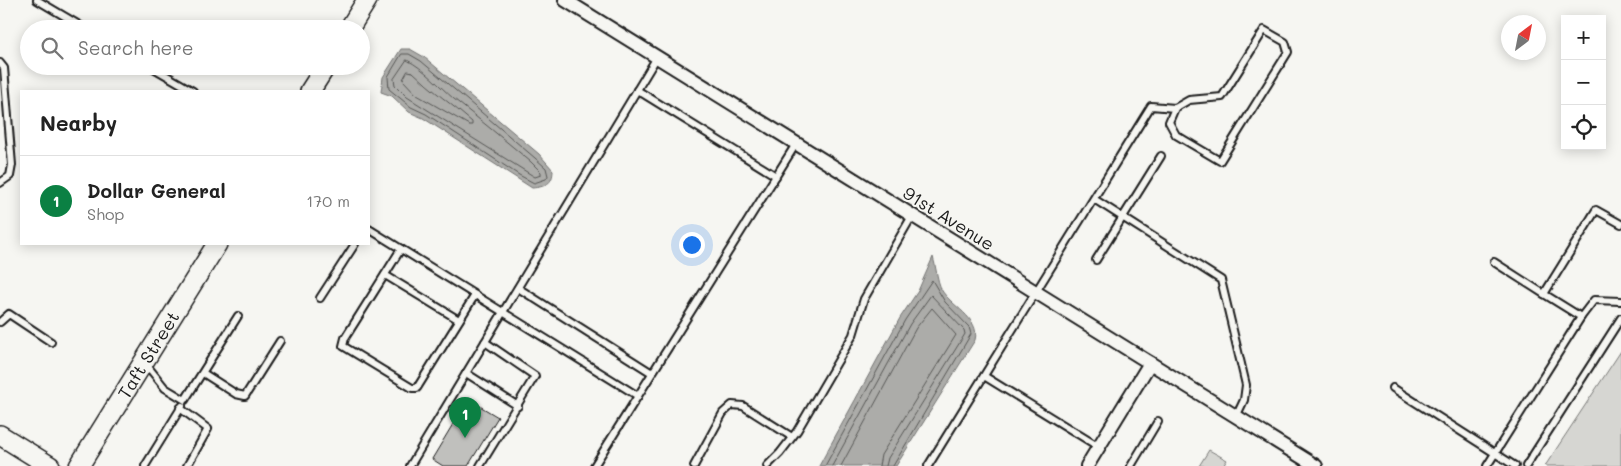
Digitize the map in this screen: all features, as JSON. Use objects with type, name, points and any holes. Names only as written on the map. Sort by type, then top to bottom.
[{"type":"main road","points":[[355,20],[367,0]]},
{"type":"main road","points":[[311,90],[320,75]]},
{"type":"main road","name":"Taft Street","points":[[80,466],[216,245]]},
{"type":"main road","points":[[0,435],[50,466]]},
{"type":"street","name":"91st Avenue","points":[[565,0],[1316,466]]},
{"type":"street","points":[[1087,466],[1150,364]]},
{"type":"lane","points":[[37,0],[71,20]]},
{"type":"lane","points":[[928,466],[1151,106],[1175,108],[1189,100],[1222,97],[1264,30],[1285,42],[1288,52],[1220,161],[1176,134],[1169,122],[1175,108]]},
{"type":"lane","points":[[410,466],[657,57]]},
{"type":"lane","points":[[0,63],[4,68],[12,165],[10,176],[0,183]]},
{"type":"lane","points":[[165,75],[191,90]]},
{"type":"lane","points":[[637,90],[776,176]]},
{"type":"lane","points":[[594,466],[796,144]]},
{"type":"lane","points":[[1096,260],[1161,156]]},
{"type":"lane","points":[[1094,199],[1221,280],[1246,385],[1244,400],[1236,417]]},
{"type":"lane","points":[[1544,294],[1596,210],[1621,224]]},
{"type":"lane","points":[[766,466],[780,453],[792,437],[853,335],[864,299],[912,216]]},
{"type":"lane","points":[[370,230],[638,396]]},
{"type":"lane","points":[[320,298],[354,245]]},
{"type":"lane","points":[[401,249],[345,338],[343,346],[351,351],[412,388],[417,388],[475,294]]},
{"type":"lane","points":[[1494,262],[1581,317]]},
{"type":"lane","points":[[385,275],[459,320]]},
{"type":"lane","points":[[518,288],[652,373]]},
{"type":"lane","points":[[1487,466],[1581,317],[1594,300],[1621,301]]},
{"type":"lane","points":[[0,322],[9,314],[51,342]]},
{"type":"lane","points":[[146,466],[238,316]]},
{"type":"lane","points":[[1526,466],[1621,318]]},
{"type":"lane","points":[[203,373],[236,394],[245,396],[280,341]]},
{"type":"lane","points":[[480,466],[535,376],[485,342]]},
{"type":"lane","points":[[144,362],[166,388],[185,400]]},
{"type":"lane","points":[[466,373],[518,406]]},
{"type":"lane","points":[[984,376],[1099,447]]},
{"type":"lane","points":[[1393,388],[1515,466]]},
{"type":"lane","points":[[694,466],[723,413],[732,405],[743,406],[792,437]]},
{"type":"lane","points":[[180,408],[208,429],[187,466]]},
{"type":"lane","points":[[1132,466],[1158,421]]},
{"type":"shaded area","points":[[1621,351],[1621,466],[1545,466]]},
{"type":"shaded area","points":[[1209,450],[1227,460],[1223,466],[1199,466]]},
{"type":"water","points":[[401,49],[410,49],[424,57],[539,154],[553,170],[550,182],[541,187],[532,188],[423,118],[409,112],[392,96],[381,92],[383,77]]},
{"type":"water","points":[[933,257],[941,289],[973,325],[976,332],[975,340],[896,466],[819,466],[900,318],[918,291]]},
{"type":"building","points":[[468,399],[498,417],[468,466],[443,466],[432,459]]},
{"type":"place","name":"Dollar General","points":[[465,438]]}]
